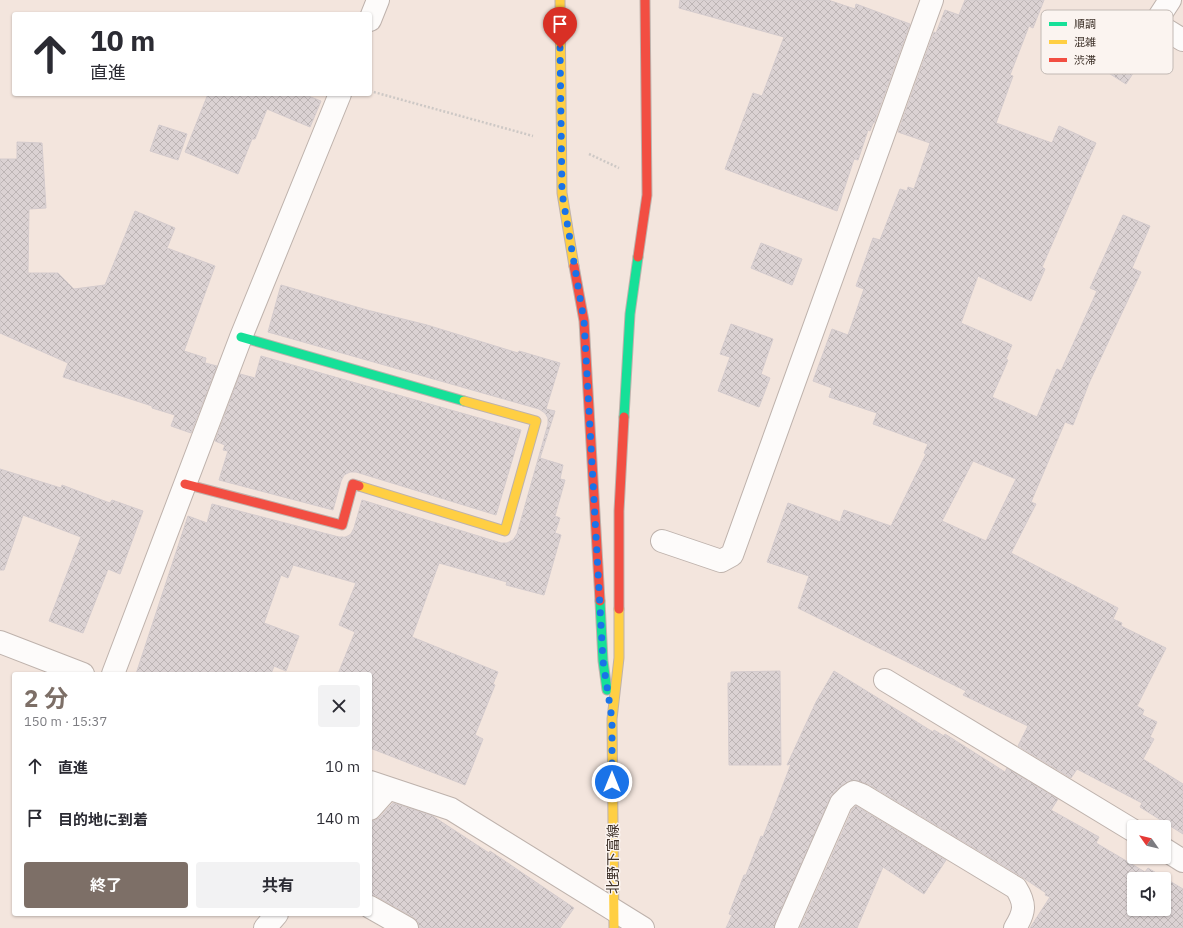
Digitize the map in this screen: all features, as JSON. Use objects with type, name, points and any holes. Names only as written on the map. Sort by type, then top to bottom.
[{"type":"street","points":[[372,15],[378,0]]},
{"type":"street","points":[[560,0],[562,193],[584,321],[603,661],[612,719]]},
{"type":"street","points":[[612,719],[619,658],[619,511],[630,314],[648,195],[645,0]]},
{"type":"street","points":[[662,541],[721,561],[732,555],[932,0]]},
{"type":"street","points":[[1163,10],[1170,0]]},
{"type":"street","points":[[1173,34],[1183,40]]},
{"type":"street","points":[[114,672],[241,337],[339,96]]},
{"type":"street","points":[[185,484],[342,525],[353,484],[505,531],[536,421],[241,337]]},
{"type":"street","points":[[0,642],[78,672]]},
{"type":"street","points":[[885,680],[1127,827]]},
{"type":"street","name":"北野下富線","points":[[612,719],[613,918]]},
{"type":"street","points":[[372,804],[379,786],[450,809],[613,918],[643,928]]},
{"type":"street","points":[[786,928],[841,803],[854,792],[862,795],[1016,888],[1022,897],[1024,907],[1016,928]]},
{"type":"street","points":[[1171,853],[1183,861]]},
{"type":"street","points":[[372,908],[407,928]]},
{"type":"street","points":[[265,928],[275,916]]},
{"type":"path","points":[[372,92],[571,145],[648,180]]},
{"type":"building","points":[[680,0],[828,0],[855,9],[856,4],[910,24],[874,123],[870,131],[868,130],[858,160],[854,159],[837,211],[725,169],[753,93],[762,96],[784,37],[679,8]]},
{"type":"building","points":[[965,0],[1044,0],[1033,28],[1029,26],[1010,75],[1013,76],[996,123],[1052,143],[1059,126],[1096,143],[1042,267],[1045,269],[1031,301],[978,276],[961,323],[1012,345],[1006,359],[1008,360],[992,397],[1037,417],[1057,369],[1061,371],[1097,291],[1090,288],[1123,215],[1150,226],[1132,268],[1141,272],[1089,383],[1073,425],[1065,422],[1031,502],[1036,504],[1011,553],[1118,608],[1113,619],[1122,623],[1121,626],[1166,648],[1137,706],[1144,710],[1142,715],[1157,722],[1150,737],[1154,739],[1143,759],[1183,784],[1183,834],[1171,826],[1171,820],[1161,820],[1140,807],[1142,803],[1077,769],[1071,778],[1018,746],[1028,726],[963,695],[966,691],[798,608],[809,576],[767,562],[788,503],[840,522],[844,510],[891,526],[926,454],[924,453],[928,444],[873,424],[877,413],[829,397],[832,388],[813,381],[832,329],[848,335],[864,289],[856,286],[873,238],[880,240],[900,189],[907,191],[908,187],[914,189],[930,143],[898,132],[934,32],[936,33],[945,10],[959,15]],"holes":[[[973,461],[1016,479],[986,541],[942,521]]]},
{"type":"building","points":[[1110,74],[1133,74],[1126,84]]},
{"type":"building","points":[[207,96],[308,96],[321,101],[310,127],[267,109],[255,139],[252,139],[238,174],[185,152]]},
{"type":"building","points":[[159,125],[187,134],[178,160],[150,151]]},
{"type":"building","points":[[17,142],[42,143],[46,208],[29,209],[28,273],[58,273],[74,289],[105,285],[135,211],[175,228],[167,248],[215,266],[184,351],[206,358],[205,363],[217,366],[191,433],[171,426],[175,415],[63,377],[68,363],[0,333],[0,159],[17,159]]},
{"type":"building","points":[[761,243],[802,259],[792,285],[751,268]]},
{"type":"building","points":[[281,285],[367,310],[427,325],[518,353],[519,351],[560,363],[546,409],[555,411],[540,458],[563,465],[560,479],[565,480],[555,516],[560,518],[555,533],[561,535],[544,595],[506,585],[507,582],[439,563],[412,637],[498,672],[493,684],[495,685],[475,735],[483,739],[465,785],[372,749],[372,672],[339,672],[355,632],[339,625],[356,583],[293,565],[288,578],[281,575],[264,623],[299,636],[286,671],[274,666],[272,672],[137,672],[188,516],[207,523],[212,504],[339,537],[346,537],[351,534],[362,500],[501,543],[507,543],[513,540],[517,534],[548,424],[548,418],[545,413],[539,409],[268,332]]},
{"type":"building","points":[[731,324],[773,339],[761,374],[770,378],[759,407],[718,391],[730,357],[720,354]]},
{"type":"building","points":[[261,356],[521,430],[496,515],[356,472],[350,472],[344,475],[333,510],[219,480],[228,451],[223,450],[225,445],[215,441],[240,374],[255,378]]},
{"type":"building","points":[[0,469],[61,488],[62,485],[110,503],[112,500],[143,511],[120,574],[108,569],[83,633],[49,621],[81,537],[23,515],[4,570],[0,570]]},
{"type":"building","points":[[780,671],[781,765],[729,765],[728,683],[731,683],[731,672]]},
{"type":"building","points":[[834,671],[933,732],[934,730],[944,736],[945,734],[1005,772],[1007,768],[1058,799],[1051,810],[1099,837],[1096,843],[1127,861],[1127,864],[1131,864],[1145,872],[1127,872],[1127,916],[1171,916],[1171,882],[1183,889],[1183,928],[1030,928],[1050,897],[1045,895],[1046,893],[868,784],[853,780],[841,786],[830,798],[774,928],[726,928],[732,915],[729,914],[744,875],[746,875],[761,836],[763,837],[791,764],[787,765],[816,702]]},
{"type":"building","points":[[393,803],[431,815],[489,853],[490,851],[574,908],[560,928],[419,928],[418,922],[413,917],[376,896],[372,895],[372,821],[379,818]]},
{"type":"building","points":[[856,806],[946,860],[924,894],[883,867],[857,928],[800,928],[852,810]]},
{"type":"building","points":[[1148,868],[1155,872],[1145,872]]},
{"type":"traffic: fast","points":[[624,417],[630,314],[638,257]]},
{"type":"traffic: fast","points":[[241,337],[464,401]]},
{"type":"traffic: fast","points":[[600,601],[603,661],[607,690]]},
{"type":"traffic: slow","points":[[560,0],[562,193],[574,266]]},
{"type":"traffic: slow","points":[[359,486],[505,531],[536,421],[464,401]]},
{"type":"traffic: slow","points":[[614,928],[612,719],[619,658],[619,609]]},
{"type":"traffic: jam","points":[[638,257],[647,195],[645,0]]},
{"type":"traffic: jam","points":[[574,266],[584,321],[600,601]]},
{"type":"traffic: jam","points":[[619,609],[619,511],[624,417]]},
{"type":"traffic: jam","points":[[185,484],[342,525],[353,484],[359,486]]},
{"type":"route","points":[[560,48],[562,193],[584,321],[603,661],[612,719],[612,782]]}]
